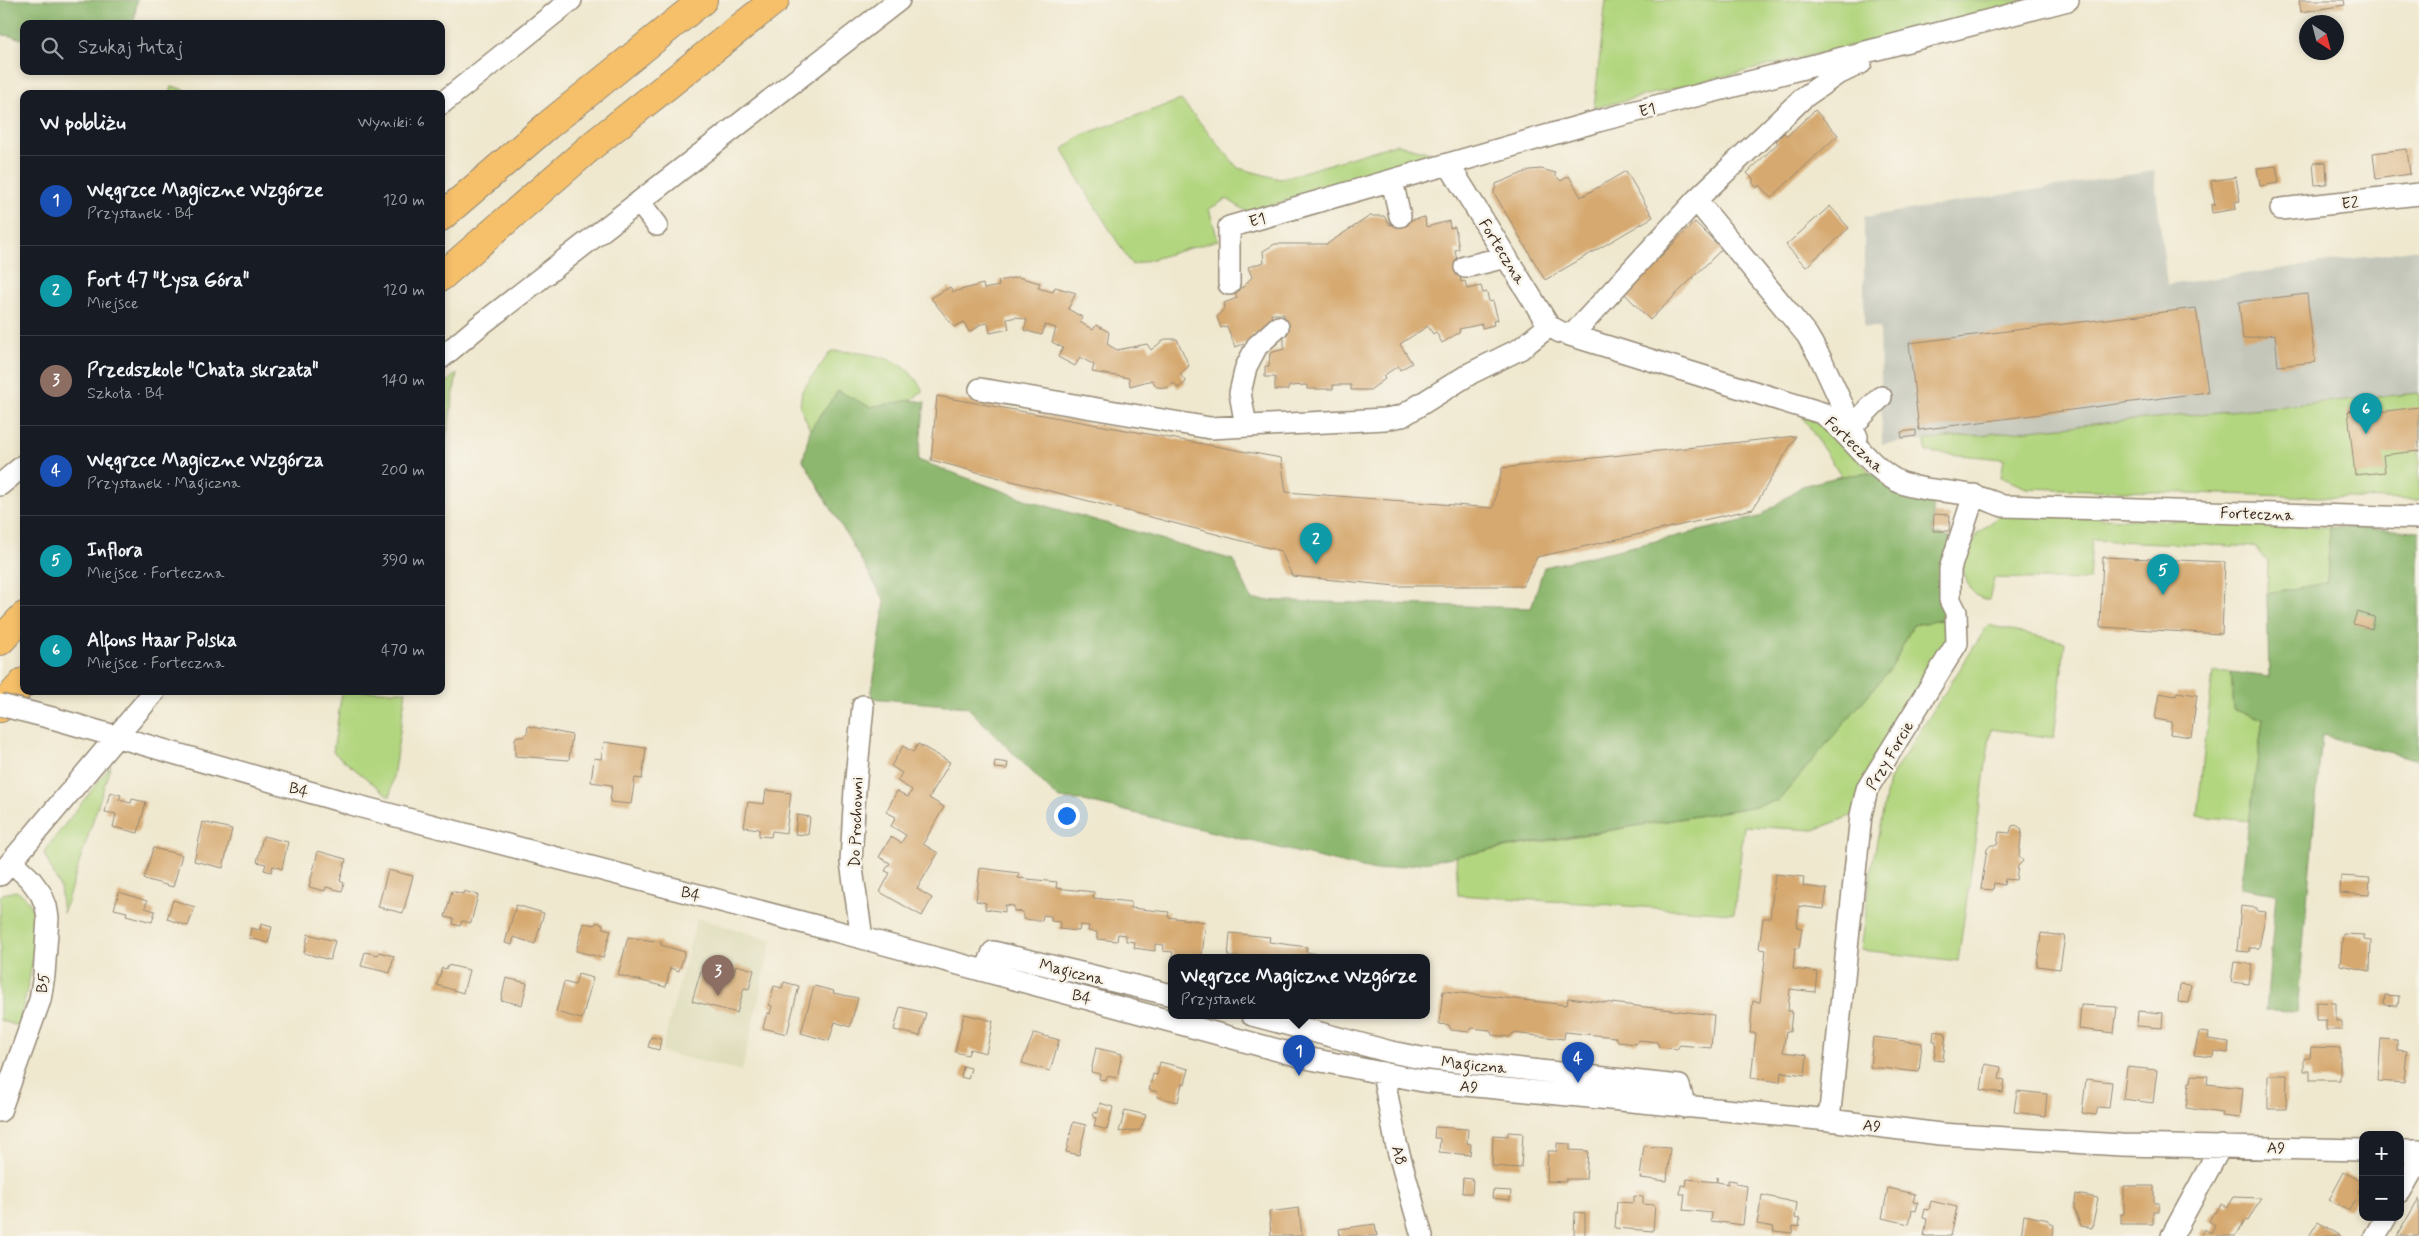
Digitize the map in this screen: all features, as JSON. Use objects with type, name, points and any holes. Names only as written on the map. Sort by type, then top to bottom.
[{"type":"highway","points":[[445,214],[547,126],[703,0]]},
{"type":"highway","points":[[445,273],[594,144],[775,0]]},
{"type":"highway","points":[[0,641],[20,620]]},
{"type":"highway","points":[[0,706],[20,686]]},
{"type":"street","points":[[445,101],[572,0]]},
{"type":"street","points":[[445,355],[899,0]]},
{"type":"street","name":"E1","points":[[1229,284],[1229,227],[1598,121],[2068,0]]},
{"type":"street","points":[[1572,335],[1696,200],[1803,98],[1836,76],[1897,45]]},
{"type":"street","name":"Forteczna","points":[[1449,165],[1549,326],[1572,335],[1822,413],[1839,426],[1871,461],[1893,479],[1923,488],[1974,495],[2003,506],[2419,518]]},
{"type":"street","points":[[1392,181],[1400,216]]},
{"type":"street","name":"E2","points":[[2280,209],[2419,194]]},
{"type":"street","points":[[1696,200],[1807,335],[1822,361],[1851,427],[1871,461]]},
{"type":"street","points":[[639,202],[657,225]]},
{"type":"street","points":[[1465,267],[1506,257]]},
{"type":"street","points":[[980,388],[1210,428],[1385,419],[1402,416],[1471,373],[1528,345],[1549,326]]},
{"type":"street","points":[[1246,426],[1240,394],[1246,367],[1256,346],[1278,327]]},
{"type":"street","points":[[1851,427],[1881,396]]},
{"type":"street","points":[[0,485],[20,468]]},
{"type":"street","name":"Przy Forcie","points":[[1829,1120],[1861,815],[1866,789],[1958,643],[1956,612],[1950,600],[1950,569],[1974,495]]},
{"type":"street","points":[[6,868],[152,695]]},
{"type":"street","name":"B4","points":[[0,706],[52,718],[367,809],[862,938],[1311,1059],[1383,1074]]},
{"type":"street","name":"Do Prochowni","points":[[862,938],[852,862],[855,789],[863,706]]},
{"type":"street","name":"B5","points":[[0,1111],[40,1000],[48,918],[41,894],[30,879],[6,868]]},
{"type":"street","name":"Magiczna","points":[[986,971],[993,952],[1168,994]]},
{"type":"street","name":"Magiczna","points":[[1267,1019],[1390,1052],[1421,1058],[1680,1086],[1685,1107]]},
{"type":"street","name":"A9","points":[[1383,1074],[1432,1082],[1829,1120],[1940,1134],[2121,1145],[2359,1150]]},
{"type":"street","name":"A8","points":[[1383,1074],[1396,1143],[1422,1236]]},
{"type":"street","points":[[2172,1236],[2221,1146]]},
{"type":"street","points":[[2404,1151],[2419,1151]]},
{"type":"street","points":[[2404,1185],[2419,1159]]},
{"type":"street","points":[[2375,1236],[2384,1221]]},
{"type":"shaded area","points":[[2154,171],[2167,285],[2419,249],[2419,393],[1882,444],[1880,327],[1864,327],[1864,217]]},
{"type":"shaded area","points":[[697,918],[772,940],[742,1071],[661,1052]]},
{"type":"green space","points":[[0,0],[137,0],[134,20],[20,20],[20,38],[0,34]]},
{"type":"green space","points":[[1606,0],[2038,0],[1594,108]]},
{"type":"green space","points":[[172,86],[185,90],[171,90]]},
{"type":"green space","points":[[1181,100],[1238,168],[1280,179],[1396,144],[1431,153],[1249,213],[1227,199],[1209,209],[1218,240],[1132,265],[1081,184],[1063,149],[1082,135]]},
{"type":"green space","points":[[831,351],[881,357],[897,363],[912,375],[923,391],[911,400],[870,407],[838,391],[810,430],[800,406],[802,391]]},
{"type":"green space","points":[[457,373],[445,446],[445,384]]},
{"type":"green space","points":[[838,391],[870,407],[911,400],[925,402],[918,460],[1033,502],[1233,560],[1252,600],[1531,608],[1544,567],[1759,517],[1802,486],[1841,476],[1871,473],[1934,495],[1932,533],[1951,538],[1947,619],[1913,625],[1892,667],[1779,800],[1746,808],[1518,845],[1375,871],[1080,800],[1059,799],[967,707],[871,698],[885,601],[803,460],[810,430]]},
{"type":"green space","points":[[2419,393],[2419,500],[2026,488],[2001,477],[2004,459],[1926,452],[1925,440]]},
{"type":"green space","points":[[1802,416],[1821,424],[1871,473],[1841,476]]},
{"type":"green space","points":[[2002,514],[2330,527],[2327,583],[2267,593],[2268,561],[2255,547],[2092,540],[2089,580],[1994,578],[1989,600],[1977,596],[1973,592],[1967,582],[1962,564],[1978,533]]},
{"type":"green space","points":[[2330,527],[2419,531],[2419,760],[2322,735],[2297,1012],[2266,1011],[2276,894],[2240,888],[2263,719],[2234,710],[2231,672],[2269,677],[2267,593],[2327,583]]},
{"type":"green space","points":[[1947,619],[1952,637],[1856,814],[1814,830],[1744,826],[1734,913],[1458,895],[1456,856],[1746,808],[1779,800],[1891,667],[1913,625]]},
{"type":"green space","points":[[1988,625],[2065,642],[2054,738],[1991,729],[1958,961],[1861,950],[1872,866],[1889,780]]},
{"type":"green space","points":[[2213,672],[2231,672],[2234,710],[2263,718],[2250,821],[2197,816]]},
{"type":"green space","points":[[341,695],[405,695],[390,797],[333,752]]},
{"type":"green space","points":[[111,765],[63,913],[60,887],[44,854]]},
{"type":"green space","points":[[16,891],[25,897],[32,908],[35,923],[33,959],[18,1026],[0,1020],[0,897],[3,894]]},
{"type":"building","points":[[2299,0],[2344,0],[2345,5],[2301,12]]},
{"type":"building","points":[[1815,110],[1838,135],[1771,198],[1759,185],[1757,188],[1752,182],[1754,180],[1747,173],[1778,143],[1776,141],[1784,133],[1787,136]]},
{"type":"building","points":[[2407,149],[2410,174],[2376,179],[2373,153]]},
{"type":"building","points":[[2326,162],[2327,184],[2315,185],[2313,163]]},
{"type":"building","points":[[2276,166],[2279,183],[2260,186],[2257,168]]},
{"type":"building","points":[[1541,169],[1556,173],[1555,175],[1561,181],[1569,176],[1581,197],[1626,171],[1653,217],[1545,280],[1494,193],[1496,184],[1530,170]]},
{"type":"building","points":[[2236,177],[2240,201],[2235,202],[2236,209],[2212,213],[2211,205],[2215,205],[2211,181]]},
{"type":"building","points":[[1830,206],[1849,228],[1806,267],[1786,245]]},
{"type":"building","points":[[1370,216],[1384,216],[1390,225],[1425,217],[1426,227],[1449,221],[1450,228],[1455,227],[1459,249],[1455,250],[1461,282],[1465,281],[1467,289],[1481,286],[1483,293],[1487,292],[1489,302],[1493,301],[1498,320],[1493,321],[1494,325],[1482,328],[1482,324],[1459,329],[1460,332],[1442,343],[1436,332],[1433,334],[1428,326],[1400,344],[1412,363],[1400,370],[1398,366],[1383,376],[1385,379],[1370,390],[1351,390],[1351,385],[1333,385],[1333,389],[1307,389],[1307,385],[1289,386],[1288,390],[1275,390],[1275,377],[1265,377],[1265,366],[1269,366],[1270,353],[1284,349],[1284,314],[1271,314],[1273,327],[1251,336],[1253,341],[1235,347],[1227,326],[1221,328],[1217,317],[1225,307],[1224,303],[1237,298],[1234,291],[1243,287],[1252,277],[1248,267],[1264,262],[1263,251],[1275,244],[1327,244]]},
{"type":"building","points":[[1695,222],[1722,249],[1650,320],[1624,293]]},
{"type":"building","points":[[1018,277],[1040,283],[1038,288],[1053,292],[1055,287],[1076,293],[1068,309],[1082,317],[1080,322],[1093,330],[1096,325],[1109,332],[1107,344],[1117,350],[1147,344],[1151,350],[1165,339],[1177,339],[1189,366],[1180,374],[1186,382],[1178,388],[1174,383],[1167,388],[1157,387],[1152,380],[1130,386],[1129,378],[1092,372],[1094,365],[1080,357],[1075,366],[1058,357],[1063,348],[1052,342],[1056,328],[1045,325],[1042,335],[1034,333],[1024,330],[1027,320],[1017,317],[1007,319],[1009,329],[990,333],[988,323],[978,325],[978,327],[969,332],[964,322],[954,327],[931,298],[950,287],[953,292],[983,284],[984,289],[999,286],[998,281]]},
{"type":"building","points":[[2307,294],[2315,362],[2278,366],[2275,334],[2243,339],[2239,302]]},
{"type":"building","points":[[2196,308],[2208,392],[1919,430],[1909,343]]},
{"type":"building","points":[[937,396],[1281,458],[1286,492],[1493,508],[1502,468],[1796,436],[1753,509],[1537,557],[1523,586],[1396,586],[1292,576],[1281,551],[931,460]]},
{"type":"building","points":[[2419,407],[2419,451],[2383,455],[2385,472],[2355,475],[2348,411],[2377,408],[2378,412]]},
{"type":"building","points":[[1916,430],[1916,436],[1902,438],[1901,432]]},
{"type":"building","points":[[1934,514],[1950,515],[1949,531],[1933,531]]},
{"type":"building","points":[[2103,557],[2225,562],[2222,634],[2100,627]]},
{"type":"building","points":[[2357,612],[2375,617],[2372,629],[2353,624]]},
{"type":"building","points":[[2177,692],[2197,695],[2191,737],[2170,734],[2172,722],[2155,719],[2159,693],[2176,696]]},
{"type":"building","points":[[528,726],[572,735],[569,760],[515,756],[515,739],[517,736],[523,737],[527,733]]},
{"type":"building","points":[[604,742],[646,748],[642,779],[635,778],[631,804],[610,802],[612,785],[591,782],[594,758],[601,759]]},
{"type":"building","points":[[918,744],[950,762],[929,798],[944,807],[923,844],[938,853],[917,889],[932,898],[922,916],[880,892],[890,873],[885,871],[890,863],[879,857],[891,837],[901,843],[906,835],[891,826],[896,817],[886,812],[897,791],[908,797],[912,790],[897,781],[902,773],[891,766],[903,746],[913,752]]},
{"type":"building","points":[[995,761],[1008,763],[1007,769],[994,768]]},
{"type":"building","points":[[766,790],[791,793],[786,833],[772,831],[771,837],[759,836],[759,829],[744,827],[748,802],[764,804]]},
{"type":"building","points":[[110,792],[121,795],[119,800],[131,803],[132,799],[146,802],[138,833],[113,827],[116,814],[105,812]]},
{"type":"building","points":[[797,815],[810,817],[808,835],[795,834]]},
{"type":"building","points":[[203,822],[232,829],[223,868],[194,861]]},
{"type":"building","points":[[2016,825],[2022,829],[2019,856],[2023,861],[2018,866],[2016,880],[2005,879],[2004,885],[1994,883],[1993,890],[1981,889],[1987,849],[1991,845],[1997,845],[1999,832],[2010,833],[2012,826]]},
{"type":"building","points":[[263,836],[288,842],[282,869],[273,866],[271,872],[264,870],[266,864],[257,862]]},
{"type":"building","points":[[153,848],[182,855],[173,887],[144,879]]},
{"type":"building","points":[[318,851],[346,859],[340,881],[344,883],[342,891],[326,887],[325,891],[309,887]]},
{"type":"building","points":[[980,868],[1019,873],[1018,878],[1057,882],[1056,888],[1094,892],[1093,898],[1131,902],[1131,908],[1169,912],[1168,917],[1206,922],[1202,954],[1173,954],[1173,952],[1163,951],[1164,945],[1155,944],[1155,951],[1134,948],[1135,942],[1126,941],[1126,935],[1118,934],[1117,941],[1097,939],[1097,932],[1088,931],[1089,926],[1080,925],[1079,931],[1059,929],[1060,922],[1051,921],[1051,916],[1043,915],[1042,921],[1023,919],[1023,912],[1014,911],[1014,906],[1005,905],[1005,912],[985,909],[986,903],[976,901]]},
{"type":"building","points":[[388,870],[413,876],[403,913],[378,907]]},
{"type":"building","points":[[1775,874],[1804,877],[1803,886],[1827,889],[1824,909],[1799,906],[1797,927],[1802,928],[1799,948],[1795,948],[1793,969],[1817,972],[1815,992],[1790,989],[1788,1011],[1792,1011],[1790,1032],[1786,1031],[1783,1052],[1807,1055],[1805,1075],[1781,1072],[1780,1082],[1751,1078],[1756,1033],[1750,1033],[1753,1001],[1760,1002],[1766,950],[1759,949],[1763,918],[1770,918]]},
{"type":"building","points":[[2341,876],[2370,878],[2369,895],[2340,893]]},
{"type":"building","points":[[452,891],[463,894],[464,891],[478,895],[471,923],[462,921],[460,926],[453,924],[454,919],[445,917]]},
{"type":"building","points":[[119,892],[147,901],[145,908],[155,911],[152,922],[126,915],[127,912],[114,909]]},
{"type":"building","points":[[173,900],[195,907],[188,926],[167,919]]},
{"type":"building","points":[[516,905],[544,913],[535,944],[514,937],[512,945],[505,943]]},
{"type":"building","points":[[2241,906],[2257,908],[2257,911],[2266,912],[2259,948],[2249,948],[2249,952],[2237,951]]},
{"type":"building","points":[[596,922],[603,924],[603,928],[611,930],[603,958],[576,951],[584,923],[595,925]]},
{"type":"building","points":[[261,924],[272,927],[268,943],[249,938],[251,928],[260,930]]},
{"type":"building","points":[[1230,933],[1270,937],[1269,942],[1307,947],[1306,952],[1318,954],[1228,954]]},
{"type":"building","points":[[2041,933],[2065,936],[2060,969],[2037,966]]},
{"type":"building","points":[[308,934],[335,941],[330,960],[304,953]]},
{"type":"building","points":[[2343,934],[2364,935],[2364,939],[2371,940],[2370,971],[2340,965]]},
{"type":"building","points":[[628,937],[661,942],[661,945],[685,952],[679,971],[670,968],[666,987],[618,975]]},
{"type":"building","points":[[365,952],[378,955],[379,952],[394,956],[390,973],[361,966]]},
{"type":"building","points":[[2234,962],[2252,964],[2249,984],[2231,982]]},
{"type":"building","points":[[703,964],[716,968],[715,972],[733,976],[736,965],[754,970],[749,989],[744,988],[737,1013],[692,1001]]},
{"type":"building","points":[[448,965],[469,970],[463,993],[437,985],[442,968],[446,969]]},
{"type":"building","points":[[578,974],[593,978],[582,1019],[556,1012],[564,982],[575,985]]},
{"type":"building","points":[[506,978],[527,983],[522,1005],[501,1000]]},
{"type":"building","points":[[784,982],[799,986],[787,1034],[763,1028],[767,1013],[770,1014],[772,1006],[769,1005],[774,986],[782,988]]},
{"type":"building","points":[[2180,984],[2191,985],[2189,1003],[2178,1002]]},
{"type":"building","points":[[814,986],[834,991],[833,993],[858,998],[850,1027],[835,1022],[829,1041],[801,1033]]},
{"type":"building","points":[[1443,991],[1567,1005],[1568,998],[1714,1015],[1711,1048],[1680,1045],[1677,1049],[1659,1047],[1657,1042],[1639,1040],[1636,1044],[1618,1042],[1616,1037],[1565,1032],[1564,1039],[1513,1033],[1510,1037],[1492,1035],[1490,1030],[1472,1028],[1469,1032],[1451,1030],[1449,1025],[1439,1024]]},
{"type":"building","points":[[2385,995],[2399,996],[2398,1006],[2384,1005]]},
{"type":"building","points":[[2316,1002],[2336,1003],[2336,1021],[2342,1021],[2342,1030],[2326,1030],[2326,1020],[2316,1020]]},
{"type":"building","points":[[2081,1005],[2117,1007],[2114,1033],[2079,1029]]},
{"type":"building","points":[[900,1007],[926,1013],[920,1036],[894,1030]]},
{"type":"building","points":[[2138,1011],[2163,1013],[2162,1028],[2137,1026]]},
{"type":"building","points":[[964,1014],[993,1021],[986,1053],[970,1049],[968,1055],[955,1052]]},
{"type":"building","points":[[1934,1031],[1946,1033],[1943,1061],[1934,1060],[1936,1041],[1933,1041]]},
{"type":"building","points":[[2199,1032],[2209,1033],[2208,1039],[2229,1042],[2228,1053],[2214,1051],[2213,1057],[2194,1055]]},
{"type":"building","points":[[1034,1033],[1059,1040],[1050,1071],[1022,1063]]},
{"type":"building","points":[[651,1037],[661,1039],[659,1050],[648,1047]]},
{"type":"building","points":[[1873,1037],[1922,1043],[1919,1072],[1870,1067]]},
{"type":"building","points":[[2381,1039],[2397,1040],[2397,1050],[2407,1051],[2404,1083],[2378,1081]]},
{"type":"building","points":[[2311,1047],[2340,1048],[2340,1080],[2310,1080],[2310,1071],[2304,1071],[2304,1058],[2310,1058]]},
{"type":"building","points":[[1096,1048],[1122,1054],[1117,1078],[1107,1076],[1106,1080],[1099,1079],[1100,1074],[1091,1072]]},
{"type":"building","points":[[1160,1062],[1189,1069],[1185,1084],[1182,1083],[1178,1102],[1157,1097],[1158,1092],[1149,1090],[1153,1074],[1157,1075]]},
{"type":"building","points":[[1985,1064],[2001,1067],[1999,1079],[2005,1080],[2003,1093],[1981,1090]]},
{"type":"building","points":[[963,1066],[971,1068],[968,1079],[961,1077]]},
{"type":"building","points":[[2127,1067],[2157,1070],[2153,1103],[2123,1099]]},
{"type":"building","points":[[2192,1075],[2208,1076],[2207,1084],[2243,1088],[2240,1118],[2221,1116],[2222,1113],[2186,1108],[2189,1082],[2191,1082]]},
{"type":"building","points":[[2268,1075],[2287,1075],[2286,1109],[2268,1109]]},
{"type":"building","points":[[2086,1079],[2112,1082],[2109,1108],[2098,1107],[2096,1115],[2082,1113]]},
{"type":"building","points":[[2017,1091],[2047,1094],[2045,1116],[2014,1112]]},
{"type":"building","points":[[1100,1103],[1113,1107],[1107,1130],[1094,1126],[1096,1118],[1093,1117],[1094,1112],[1098,1113]]},
{"type":"building","points":[[1125,1110],[1146,1115],[1140,1130],[1119,1132]]},
{"type":"building","points":[[1073,1122],[1086,1125],[1079,1155],[1066,1152]]},
{"type":"building","points":[[1435,1127],[1468,1129],[1467,1143],[1471,1144],[1470,1155],[1439,1152],[1440,1138],[1434,1138]]},
{"type":"building","points":[[1508,1132],[1523,1133],[1521,1168],[1492,1166],[1493,1135],[1508,1136]]},
{"type":"building","points":[[1557,1143],[1570,1144],[1570,1150],[1588,1151],[1586,1179],[1566,1179],[1566,1182],[1547,1181],[1548,1151],[1557,1151]]},
{"type":"building","points":[[1644,1146],[1670,1148],[1667,1181],[1640,1178]]},
{"type":"building","points":[[2344,1172],[2359,1180],[2359,1200],[2355,1200],[2349,1210],[2329,1200]]},
{"type":"building","points":[[1717,1177],[1717,1182],[1728,1184],[1728,1180],[1736,1181],[1736,1184],[1747,1186],[1743,1225],[1711,1221],[1712,1213],[1683,1210],[1685,1194],[1680,1194],[1681,1185],[1686,1186],[1687,1179],[1716,1182]]},
{"type":"building","points":[[1463,1178],[1473,1179],[1472,1193],[1462,1193]]},
{"type":"building","points":[[2124,1186],[2154,1186],[2154,1203],[2159,1203],[2159,1211],[2153,1211],[2153,1224],[2121,1224],[2121,1214],[2124,1214]]},
{"type":"building","points":[[1888,1188],[1915,1194],[1913,1202],[1918,1203],[1916,1211],[1912,1210],[1909,1224],[1882,1218]]},
{"type":"building","points":[[1493,1190],[1511,1191],[1510,1200],[1492,1198]]},
{"type":"building","points":[[2076,1194],[2098,1198],[2092,1228],[2081,1226],[2074,1208]]},
{"type":"building","points":[[1762,1195],[1797,1203],[1795,1218],[1800,1219],[1799,1227],[1793,1226],[1792,1233],[1773,1231],[1774,1227],[1757,1224]]},
{"type":"building","points":[[1634,1196],[1643,1197],[1643,1204],[1655,1205],[1653,1231],[1615,1228],[1617,1202],[1634,1203]]},
{"type":"building","points":[[2233,1197],[2261,1198],[2248,1221],[2245,1220],[2236,1236],[2200,1236],[2204,1229],[2211,1233],[2215,1225],[2209,1221],[2214,1212],[2216,1213],[2221,1204],[2227,1207]]},
{"type":"building","points":[[2419,1198],[2419,1236],[2397,1236]]},
{"type":"building","points":[[1931,1201],[1957,1207],[1951,1236],[1924,1236],[1927,1219],[1923,1218],[1925,1209],[1929,1210]]},
{"type":"building","points":[[1299,1208],[1302,1236],[1271,1236],[1269,1212]]},
{"type":"building","points":[[1575,1212],[1585,1213],[1585,1236],[1574,1236]]},
{"type":"building","points":[[2024,1215],[2049,1220],[2049,1223],[2054,1225],[2052,1236],[2021,1236]]},
{"type":"building","points":[[2318,1222],[2341,1236],[2309,1236]]},
{"type":"building","points":[[1375,1224],[1377,1236],[1340,1236],[1339,1229]]},
{"type":"place","name":"Alfons Haar Polska","points":[[2366,434]]},
{"type":"place","name":"Fort 47 \"Łysa Góra\"","points":[[1316,564]]},
{"type":"place","name":"Inflora","points":[[2163,595]]},
{"type":"place","name":"Przedszkole \"Chata skrzata\"","points":[[718,996]]},
{"type":"place","name":"Węgrzce Magiczne Wzgórze","points":[[1299,1076]]},
{"type":"place","name":"Węgrzce Magiczne Wzgórza","points":[[1578,1083]]}]
